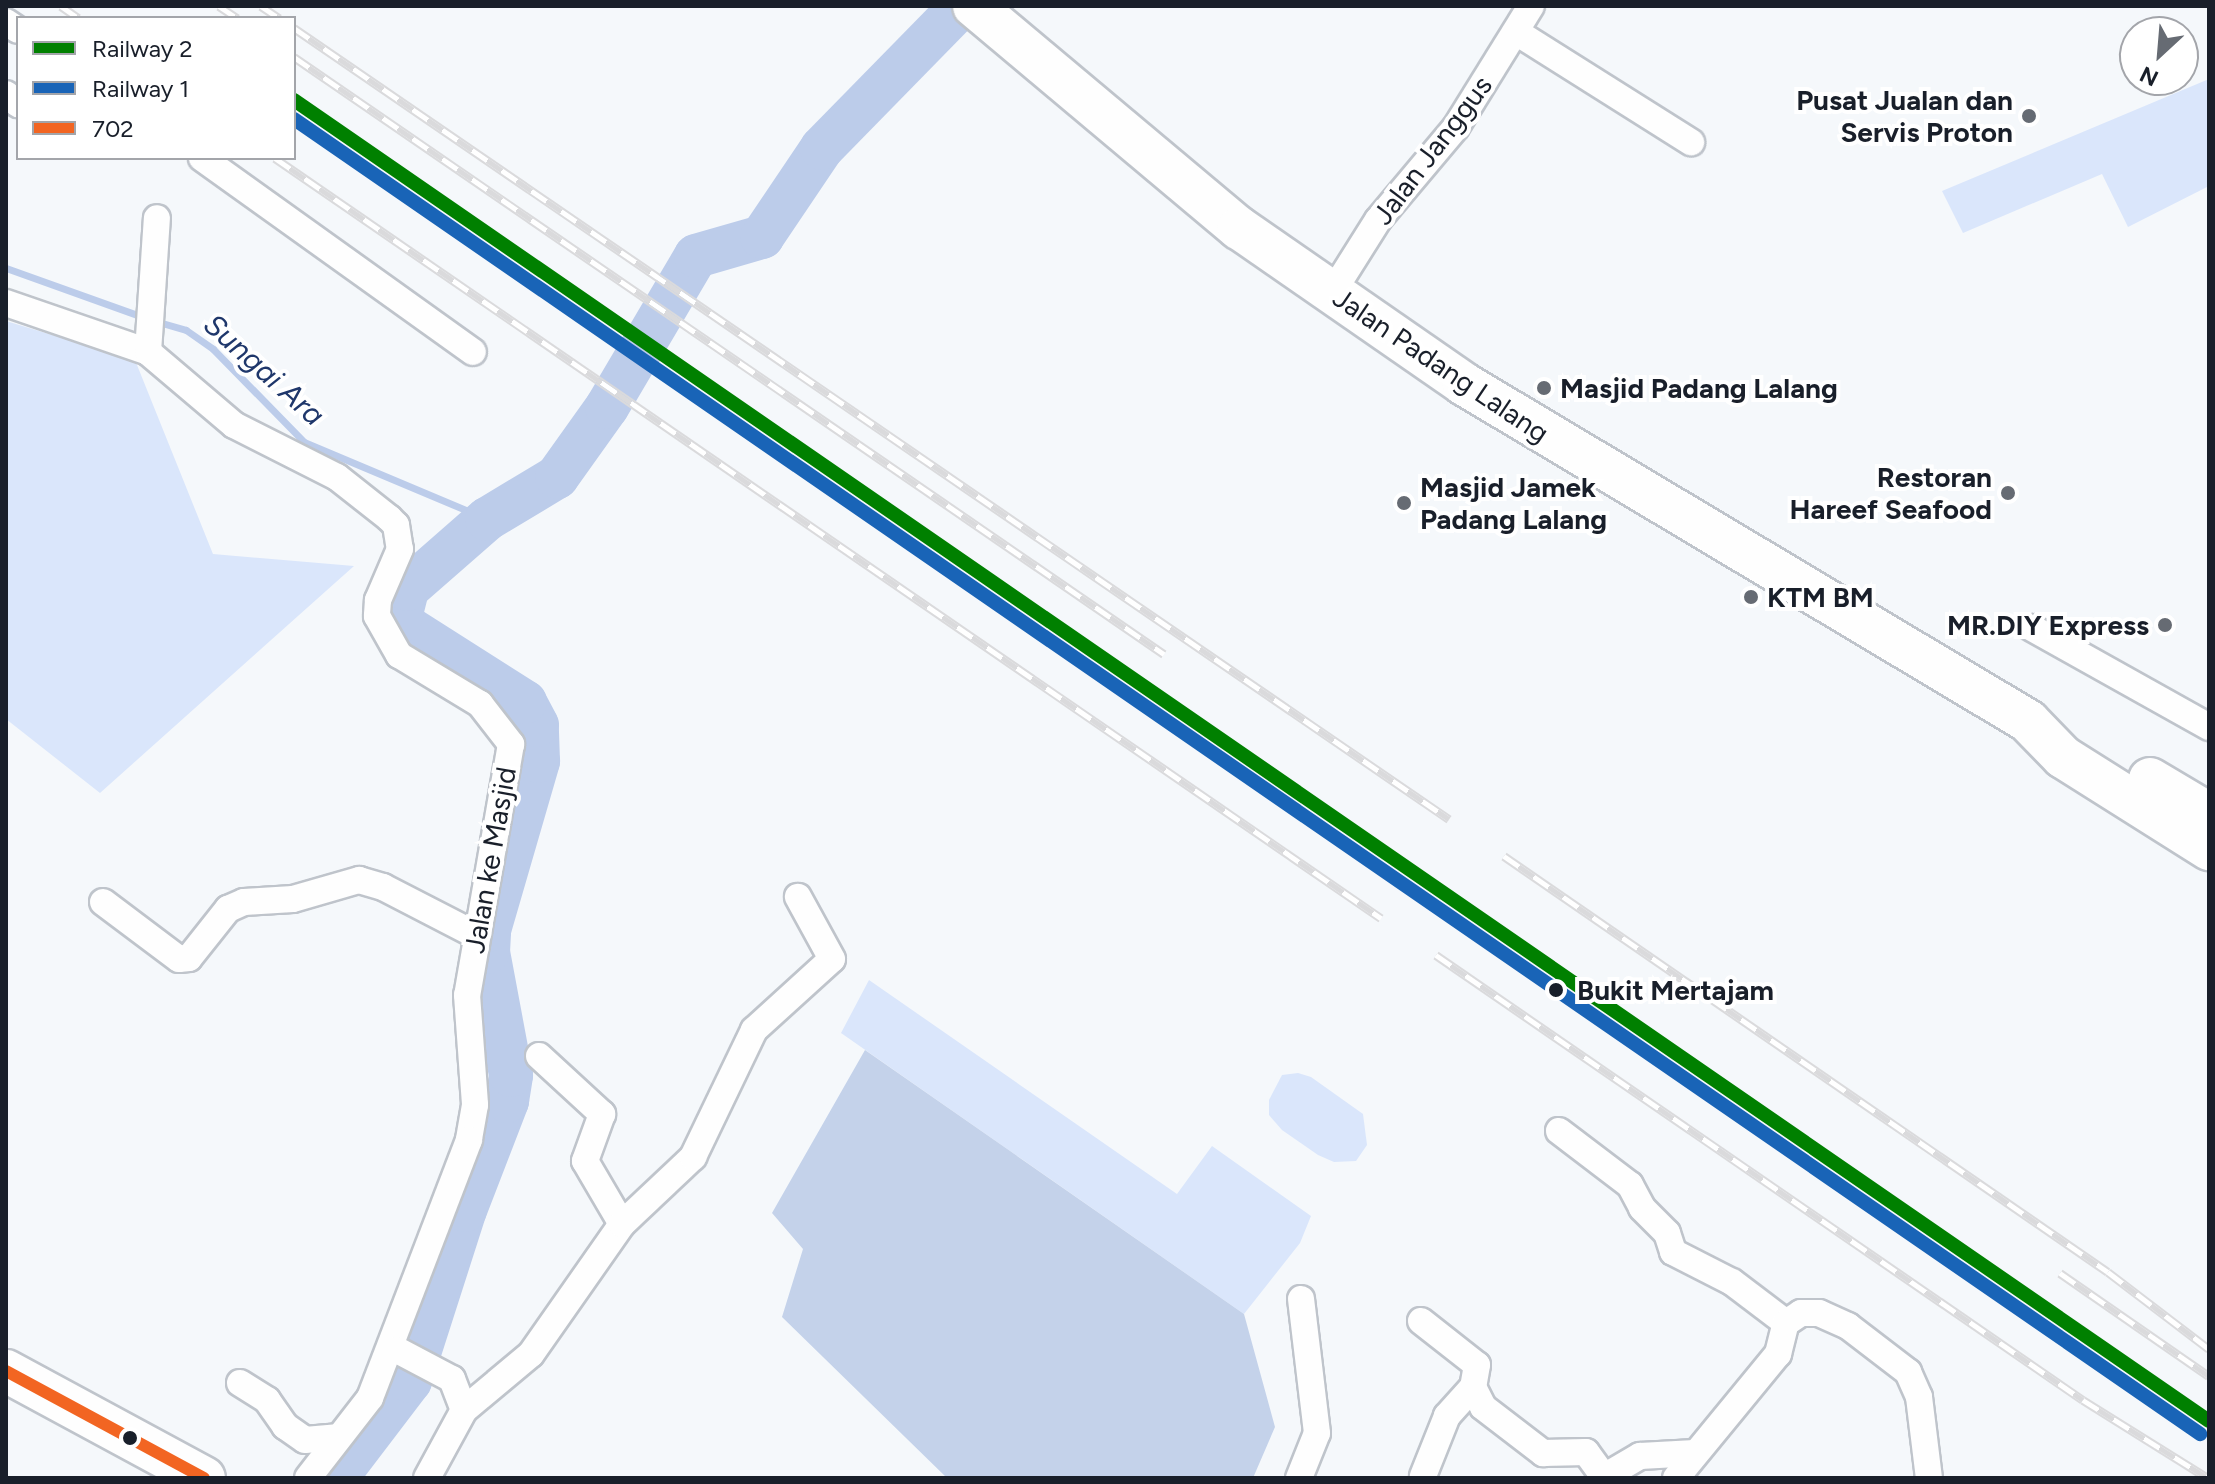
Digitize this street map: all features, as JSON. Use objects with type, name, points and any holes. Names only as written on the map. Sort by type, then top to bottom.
[{"type":"main road","name":"Jalan Padang Lalang","points":[[979,11],[1239,228],[1332,293],[1523,423],[2028,721],[2063,757],[2209,849]]},
{"type":"main road","name":"Jalan Padang Lalang","points":[[2028,721],[2071,731],[2209,814]]},
{"type":"main road","points":[[6,1371],[182,1473]]},
{"type":"street","name":"Jalan Janggus","points":[[1332,293],[1378,220],[1456,127],[1531,6]]},
{"type":"street","points":[[1516,32],[1691,142]]},
{"type":"street","points":[[205,160],[473,352]]},
{"type":"street","points":[[6,303],[149,345],[157,218]]},
{"type":"street","name":"Jalan ke Masjid","points":[[149,345],[234,425],[337,477],[396,525],[400,549],[378,600],[377,616],[399,655],[480,704],[511,744],[467,995],[475,1105],[469,1140],[394,1351],[370,1398],[308,1478]]},
{"type":"street","points":[[2032,628],[2209,727]]},
{"type":"street","points":[[103,902],[179,959],[189,958],[228,909],[244,902],[293,899],[359,880],[383,887],[476,935]]},
{"type":"street","points":[[427,1478],[464,1410],[531,1354],[622,1224],[693,1157],[754,1030],[832,959],[798,897]]},
{"type":"street","points":[[539,1056],[602,1114],[585,1161],[622,1224]]},
{"type":"street","points":[[1559,1131],[1630,1185],[1642,1208],[1667,1233],[1673,1252],[1732,1282],[1786,1323]]},
{"type":"street","points":[[1299,1478],[1317,1433],[1301,1299]]},
{"type":"street","points":[[1676,1478],[1778,1354],[1786,1323],[1801,1313],[1819,1313],[1848,1326],[1908,1372],[1919,1397],[1929,1478]]},
{"type":"street","points":[[1421,1321],[1477,1365],[1473,1387],[1447,1416],[1423,1476]]},
{"type":"street","points":[[394,1351],[452,1379],[464,1410]]},
{"type":"street","points":[[240,1383],[267,1400],[285,1426],[305,1440],[337,1437]]},
{"type":"street","points":[[1473,1387],[1483,1407],[1543,1453],[1586,1452],[1605,1478],[1640,1456],[1695,1453]]},
{"type":"shaded area","points":[[2209,79],[2209,186],[2128,227],[2102,174],[1963,233],[1942,191],[2168,96],[2199,96],[2199,83]]},
{"type":"shaded area","points":[[6,321],[135,360],[213,554],[354,566],[100,793],[6,719]]},
{"type":"shaded area","points":[[869,980],[1177,1194],[1212,1146],[1311,1216],[1300,1243],[1244,1314],[841,1033]]},
{"type":"shaded area","points":[[865,1050],[1244,1314],[1275,1427],[1253,1478],[947,1478],[782,1317],[803,1249],[772,1213]]},
{"type":"shaded area","points":[[1298,1073],[1311,1077],[1363,1114],[1367,1145],[1356,1161],[1334,1162],[1318,1155],[1282,1130],[1269,1115],[1269,1100],[1282,1075]]},
{"type":"waterway","points":[[336,1478],[410,1381],[465,1210],[507,1101],[511,1075],[488,952],[489,930],[538,761],[537,725],[525,702],[399,622],[407,589],[487,519],[557,477],[607,407],[696,256],[762,237],[822,148],[961,6]]},
{"type":"waterway","name":"Sungai Ara","points":[[6,268],[143,317]]},
{"type":"waterway","name":"Sungai Ara","points":[[155,321],[186,330],[213,349],[304,442],[487,519]]},
{"type":"railway","points":[[61,6],[75,16]]},
{"type":"railway","points":[[219,6],[234,16]]},
{"type":"railway","points":[[261,6],[276,16]]},
{"type":"railway","points":[[296,29],[1449,819]]},
{"type":"railway","points":[[296,58],[1164,654]]},
{"type":"railway","points":[[278,160],[1381,918]]},
{"type":"railway","points":[[1504,856],[2108,1272],[2209,1349]]},
{"type":"railway","points":[[1436,955],[2083,1400],[2208,1478]]},
{"type":"railway","points":[[2060,1273],[2209,1376]]},
{"type":"rail line","name":"2","points":[[296,101],[2209,1421]]},
{"type":"rail line","name":"1","points":[[296,120],[2200,1434]]},
{"type":"transit line","name":"702","points":[[6,1371],[204,1478]]},
{"type":"place","name":"Pusat Jualan dan Servis Proton","points":[[2029,116]]},
{"type":"place","name":"Masjid Padang Lalang","points":[[1544,388]]},
{"type":"place","name":"Restoran Hareef Seafood","points":[[2008,493]]},
{"type":"place","name":"Masjid Jamek Padang Lalang","points":[[1404,503]]},
{"type":"place","name":"KTM BM","points":[[1751,597]]},
{"type":"place","name":"MR.DIY Express","points":[[2165,625]]},
{"type":"place","name":"Bukit Mertajam","points":[[1556,990]]}]
